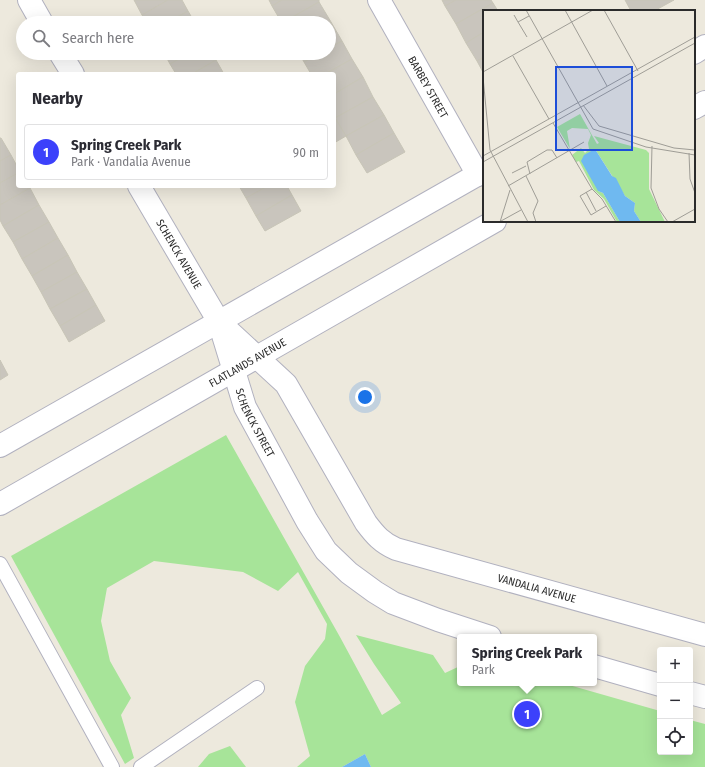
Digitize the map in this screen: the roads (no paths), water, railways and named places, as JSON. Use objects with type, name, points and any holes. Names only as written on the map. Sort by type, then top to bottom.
[{"type":"street","points":[[29,0],[38,16]]},
{"type":"street","name":"BARBEY STREET","points":[[379,0],[481,173]]},
{"type":"street","points":[[695,51],[705,46]]},
{"type":"street","points":[[64,60],[71,72]]},
{"type":"street","points":[[695,107],[705,102]]},
{"type":"street","points":[[0,446],[481,173]]},
{"type":"street","name":"SCHENCK AVENUE","points":[[140,188],[219,322]]},
{"type":"street","name":"FLATLANDS AVENUE","points":[[0,504],[493,222]]},
{"type":"street","points":[[219,322],[257,356]]},
{"type":"street","name":"SCHENCK STREET","points":[[219,322],[245,407],[307,521],[326,551],[349,573],[375,592],[393,602],[438,620],[481,634]]},
{"type":"street","name":"VANDALIA AVENUE","points":[[257,356],[286,384],[360,513],[373,533],[379,539],[396,549],[705,635]]},
{"type":"street","points":[[597,667],[657,683]]},
{"type":"street","points":[[693,694],[705,697]]},
{"type":"lane","points":[[0,564],[112,767]]},
{"type":"lane","points":[[141,767],[257,688]]},
{"type":"water","points":[[365,754],[371,767],[342,767]]},
{"type":"place","name":"Spring Creek Park","points":[[527,714]]}]
